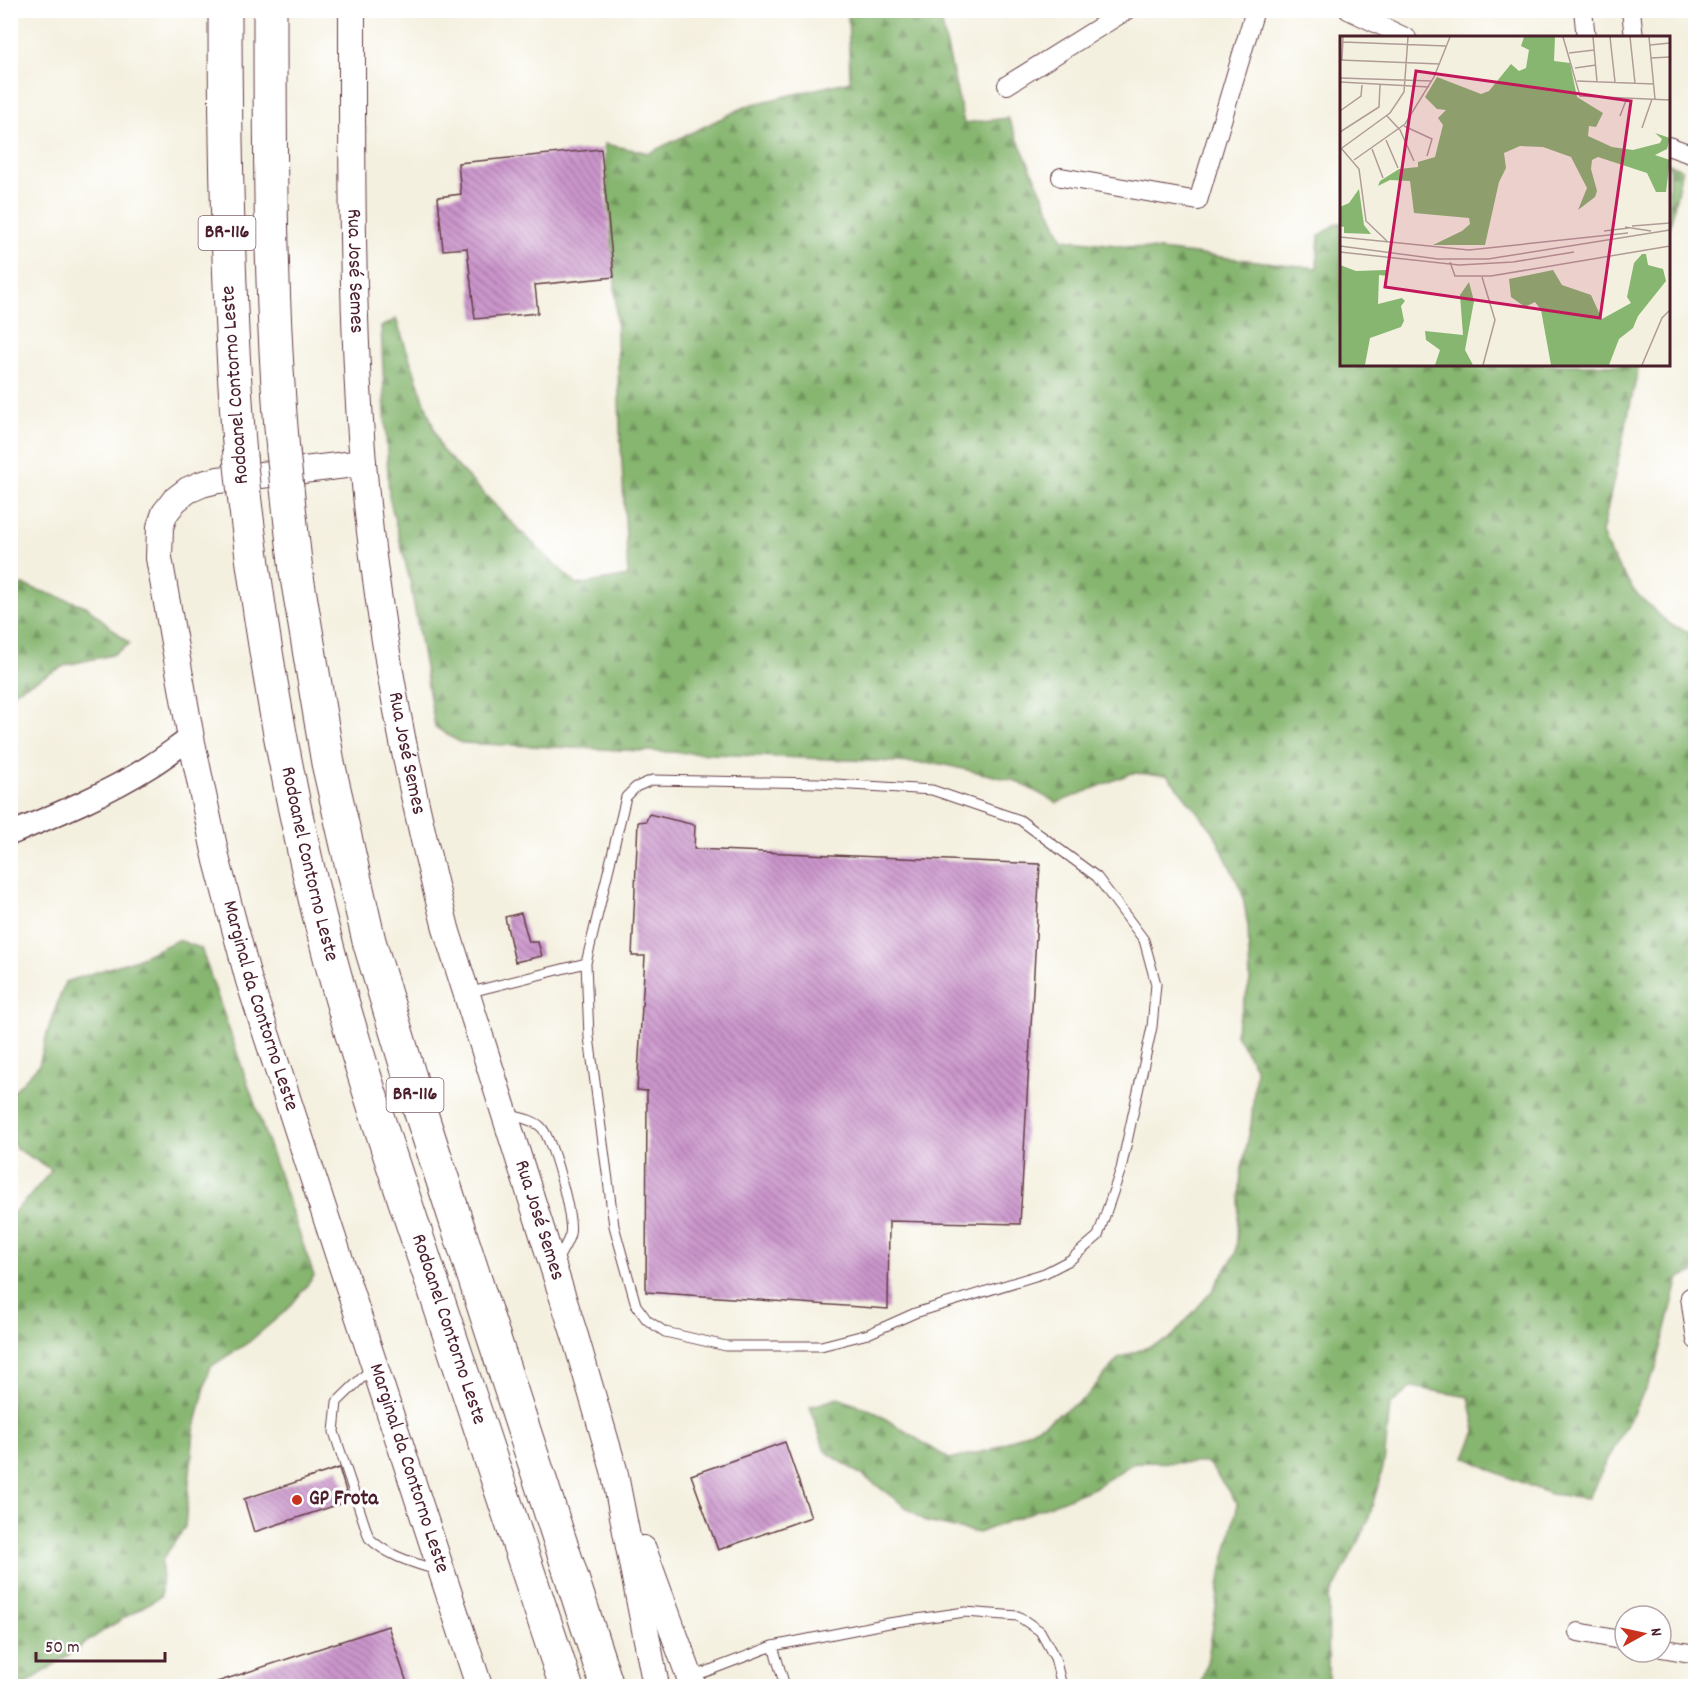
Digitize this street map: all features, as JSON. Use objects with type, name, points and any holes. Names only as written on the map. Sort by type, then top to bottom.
[{"type":"highway","name":"Rodoanel Contorno Leste","points":[[225,10],[227,231],[240,456],[262,625],[276,709],[308,868],[332,963],[373,1103],[566,1686]]},
{"type":"highway","name":"Rodoanel Contorno Leste","points":[[270,10],[270,190],[273,293],[283,451],[296,571],[326,752],[369,941],[417,1101],[607,1686]]},
{"type":"main road","name":"Rua José Semes","points":[[352,10],[352,239],[363,463],[380,611],[405,754],[432,877],[465,993],[553,1267],[614,1470],[692,1682]]},
{"type":"main road","name":"Marginal da Contorno Leste","points":[[363,463],[218,480],[188,490],[175,500],[165,513],[160,527],[159,558],[191,738],[217,861],[247,971],[479,1686]]},
{"type":"main road","name":"Rua José Semes","points":[[614,1470],[657,1686]]},
{"type":"street","points":[[1007,85],[1127,10]]},
{"type":"street","points":[[1061,177],[1198,201],[1256,10]]},
{"type":"street","points":[[1348,10],[1403,36]]},
{"type":"street","points":[[1583,10],[1586,36]]},
{"type":"street","points":[[1631,10],[1634,36]]},
{"type":"street","points":[[1670,148],[1695,156]]},
{"type":"street","points":[[10,834],[74,807],[111,788],[149,767],[191,738]]},
{"type":"street","points":[[1693,1296],[1695,1340]]},
{"type":"street","points":[[1578,1632],[1613,1639]]},
{"type":"street","points":[[1673,1650],[1695,1654]]},
{"type":"lane","points":[[652,780],[819,783],[932,790],[1020,820],[1097,877],[1144,940],[1156,984],[1152,1027],[1121,1169],[1098,1236],[1070,1260],[1045,1273],[915,1313],[868,1334],[820,1346],[726,1346],[665,1332],[647,1320],[636,1305],[614,1226],[589,1037],[586,963],[626,797],[636,787],[652,780]]},
{"type":"lane","points":[[465,993],[586,963]]},
{"type":"lane","points":[[504,1113],[524,1118],[542,1127],[551,1146],[571,1218],[570,1234],[553,1267]]},
{"type":"lane","points":[[375,1365],[337,1402],[334,1432],[369,1538],[382,1550],[400,1559],[442,1571]]},
{"type":"lane","points":[[692,1682],[773,1646],[889,1623],[965,1612],[1018,1616],[1040,1630],[1055,1658],[1062,1686]]},
{"type":"lane","points":[[773,1646],[785,1686]]},
{"type":"green space","points":[[848,11],[939,11],[964,123],[1008,118],[1063,239],[1317,268],[1319,236],[1340,223],[1340,366],[1639,366],[1602,533],[1610,554],[1635,592],[1669,624],[1695,634],[1695,1272],[1679,1278],[1655,1371],[1588,1498],[1550,1494],[1465,1457],[1476,1431],[1469,1397],[1412,1387],[1390,1405],[1384,1464],[1368,1521],[1329,1599],[1328,1686],[1200,1686],[1208,1658],[1222,1569],[1238,1504],[1208,1463],[1135,1462],[1094,1488],[978,1533],[926,1522],[825,1451],[810,1407],[838,1398],[873,1411],[949,1459],[991,1450],[1045,1423],[1085,1398],[1119,1358],[1170,1339],[1212,1291],[1236,1253],[1241,1172],[1251,1125],[1256,1069],[1235,1033],[1250,982],[1248,926],[1242,892],[1213,831],[1167,775],[1132,773],[1057,803],[1016,781],[941,764],[461,743],[435,727],[410,581],[389,497],[381,327],[396,319],[441,449],[519,530],[577,585],[628,576],[615,280],[604,144],[649,153],[749,105],[850,81]]},
{"type":"green space","points":[[1670,164],[1682,169],[1670,226]]},
{"type":"green space","points":[[23,585],[86,606],[130,644],[112,655],[66,665],[11,693],[11,586]]},
{"type":"green space","points":[[178,940],[201,948],[314,1276],[289,1308],[249,1342],[210,1367],[194,1431],[185,1527],[162,1560],[161,1596],[109,1627],[23,1686],[11,1686],[11,1215],[52,1170],[17,1149],[11,1141],[11,1094],[39,1065],[48,1030],[65,982],[137,959]]},
{"type":"building","points":[[601,149],[614,277],[535,285],[538,313],[475,319],[467,248],[443,250],[438,197],[461,194],[458,163]]},
{"type":"building","points":[[649,814],[695,825],[694,849],[1040,864],[1020,1224],[889,1221],[888,1309],[646,1292],[647,1091],[637,1090],[645,956],[632,956],[638,822],[646,821]]},
{"type":"building","points":[[521,913],[529,942],[538,942],[542,956],[515,962],[505,917]]},
{"type":"building","points":[[785,1442],[811,1517],[718,1550],[691,1475]]},
{"type":"building","name":"GP Frota","points":[[339,1468],[349,1501],[254,1532],[244,1499]]},
{"type":"building","points":[[388,1626],[408,1686],[212,1686],[211,1684]]},
{"type":"place","name":"GP Frota","points":[[297,1500]]}]
